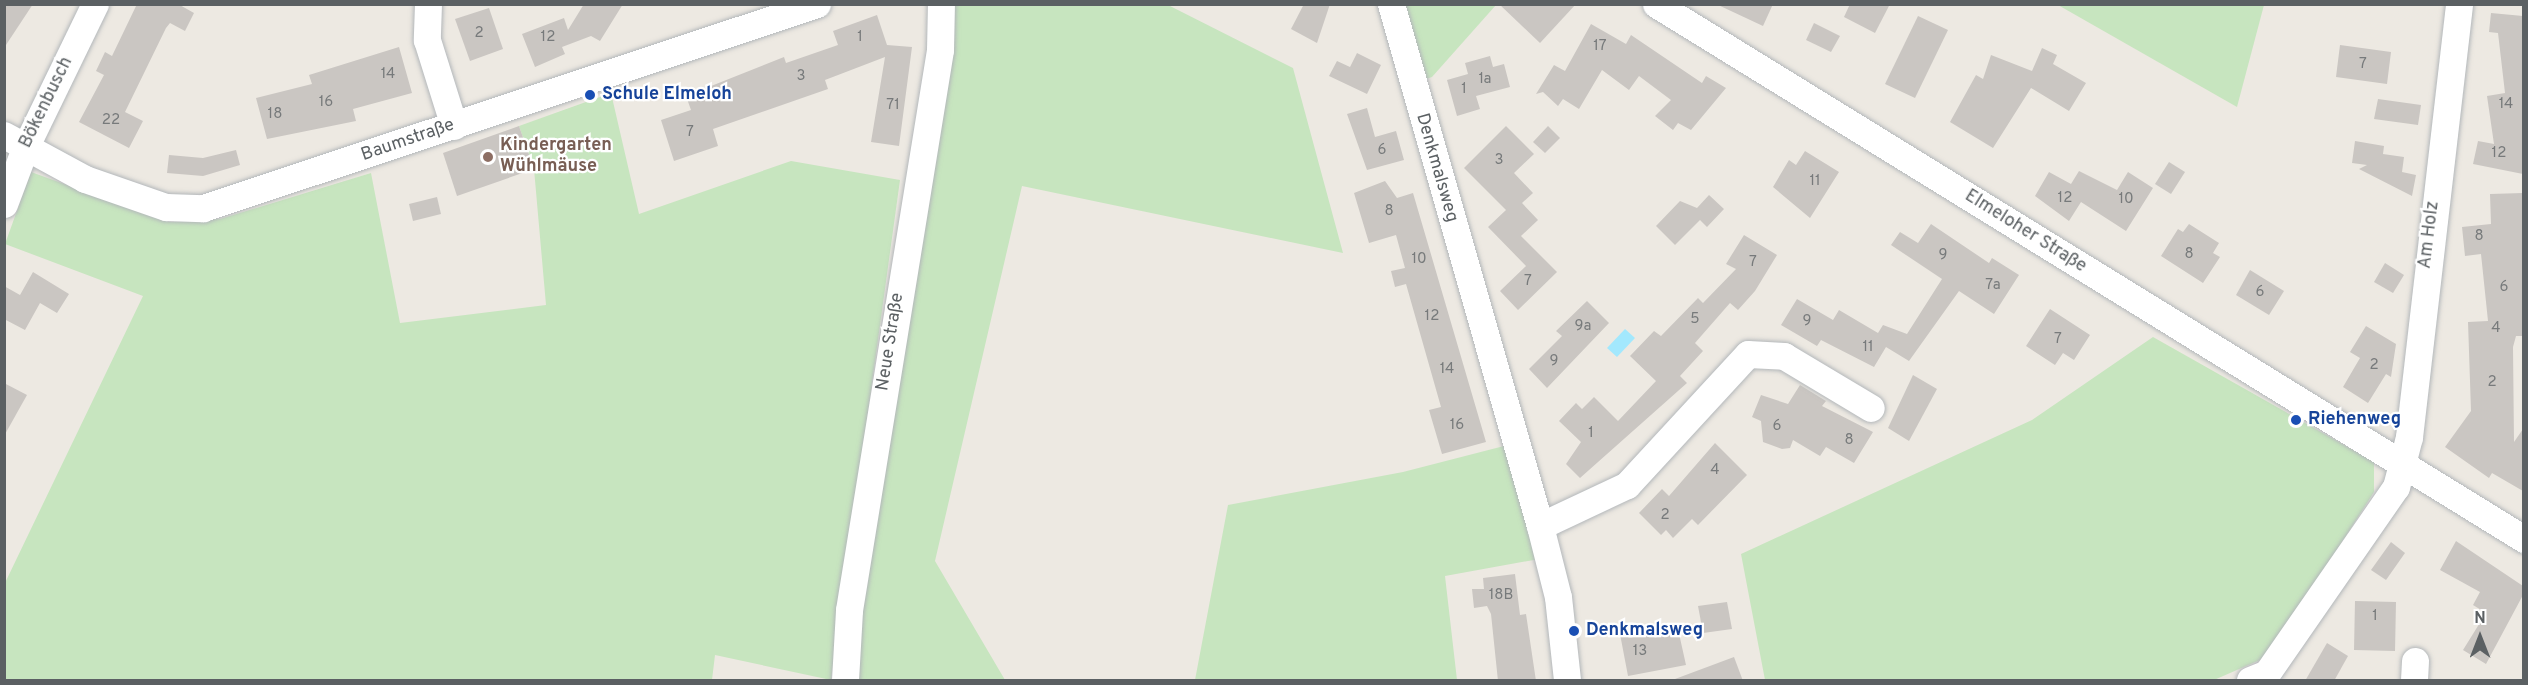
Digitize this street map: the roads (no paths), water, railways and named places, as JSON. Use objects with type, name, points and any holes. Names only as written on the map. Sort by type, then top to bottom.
[{"type":"street","name":"Bökenbusch","points":[[4,204],[15,142],[95,4]]},
{"type":"street","points":[[428,4],[427,40],[454,126]]},
{"type":"street","name":"Baumstraße","points":[[15,142],[85,179],[166,207],[203,208],[817,4]]},
{"type":"street","name":"Neue Straße","points":[[845,681],[849,610],[940,50],[941,4]]},
{"type":"street","name":"Denkmalsweg","points":[[1391,4],[1540,526],[1558,597],[1567,681]]},
{"type":"street","name":"Elmeloher Straße","points":[[1656,4],[2523,539]]},
{"type":"street","name":"Am Holz","points":[[2398,462],[2459,4]]},
{"type":"street","points":[[1540,526],[1627,485],[1748,354],[1784,356],[1871,408]]},
{"type":"street","points":[[2250,681],[2267,673],[2396,487],[2398,462]]},
{"type":"water","points":[[1625,329],[1635,338],[1617,357],[1607,348]]},
{"type":"place","name":"Schule Elmeloh","points":[[590,95]]},
{"type":"place","name":"Kindergarten Wühlmäuse","points":[[488,157]]},
{"type":"place","name":"Riehenweg","points":[[2296,420]]},
{"type":"place","name":"Denkmalsweg","points":[[1574,631]]}]
